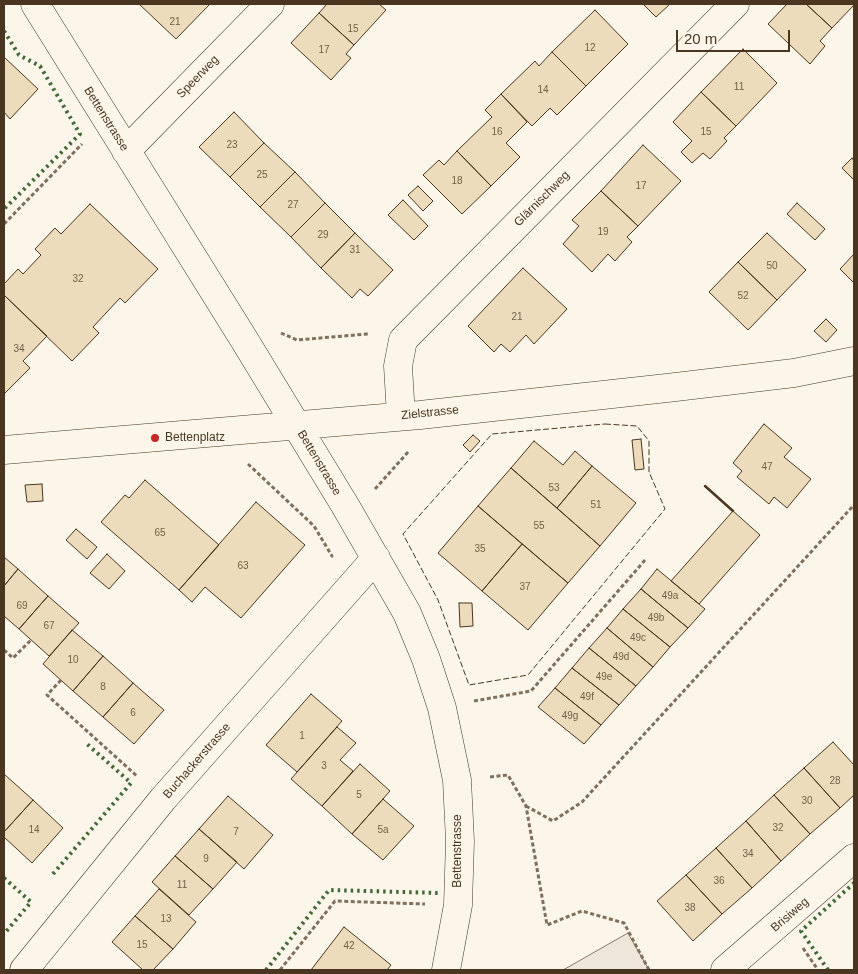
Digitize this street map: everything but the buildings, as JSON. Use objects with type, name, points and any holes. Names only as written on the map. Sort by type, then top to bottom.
[{"type":"street","name":"Bettenstrasse","points":[[35,4],[245,341],[408,613],[442,708],[457,780],[460,842],[458,905],[446,970]]},
{"type":"street","name":"Speerweg","points":[[126,151],[270,4]]},
{"type":"street","name":"Glärnischweg","points":[[403,340],[734,4]]},
{"type":"street","points":[[401,416],[398,366],[403,340]]},
{"type":"street","name":"Zielstrasse","points":[[4,450],[401,416],[784,374],[854,361]]},
{"type":"street","name":"Buchackerstrasse","points":[[24,970],[163,800],[376,558]]},
{"type":"street","name":"Brisiweg","points":[[725,970],[854,858]]},
{"type":"path","points":[[4,224],[82,144]]},
{"type":"path","points":[[275,330],[297,340],[367,334],[403,340]]},
{"type":"path","points":[[371,493],[409,451]]},
{"type":"path","points":[[242,459],[314,526],[332,556],[326,562]]},
{"type":"path","points":[[526,806],[553,821],[582,802],[854,505]]},
{"type":"path","points":[[466,703],[531,691],[646,559]]},
{"type":"path","points":[[4,650],[14,658],[31,640]]},
{"type":"path","points":[[60,680],[47,695],[163,800]]},
{"type":"path","points":[[490,777],[508,775],[526,806],[547,925],[582,912],[624,923],[649,970]]},
{"type":"path","points":[[280,970],[335,901],[458,905]]},
{"type":"shaded area","points":[[628,933],[649,970],[563,970]]},
{"type":"hedge","points":[[4,31],[19,55],[40,66],[80,134],[4,209]]},
{"type":"hedge","points":[[53,874],[131,783],[87,744]]},
{"type":"hedge","points":[[4,878],[31,902],[4,934]]},
{"type":"hedge","points":[[828,970],[801,931],[854,883]]},
{"type":"hedge","points":[[266,970],[329,890],[439,893]]},
{"type":"fence","points":[[605,424],[637,426],[649,441],[649,472],[665,509],[528,675],[469,685],[438,600],[403,534],[492,434],[605,424]]},
{"type":"wall","points":[[705,486],[733,511]]},
{"type":"place","name":"Bettenplatz","points":[[155,438]]}]
